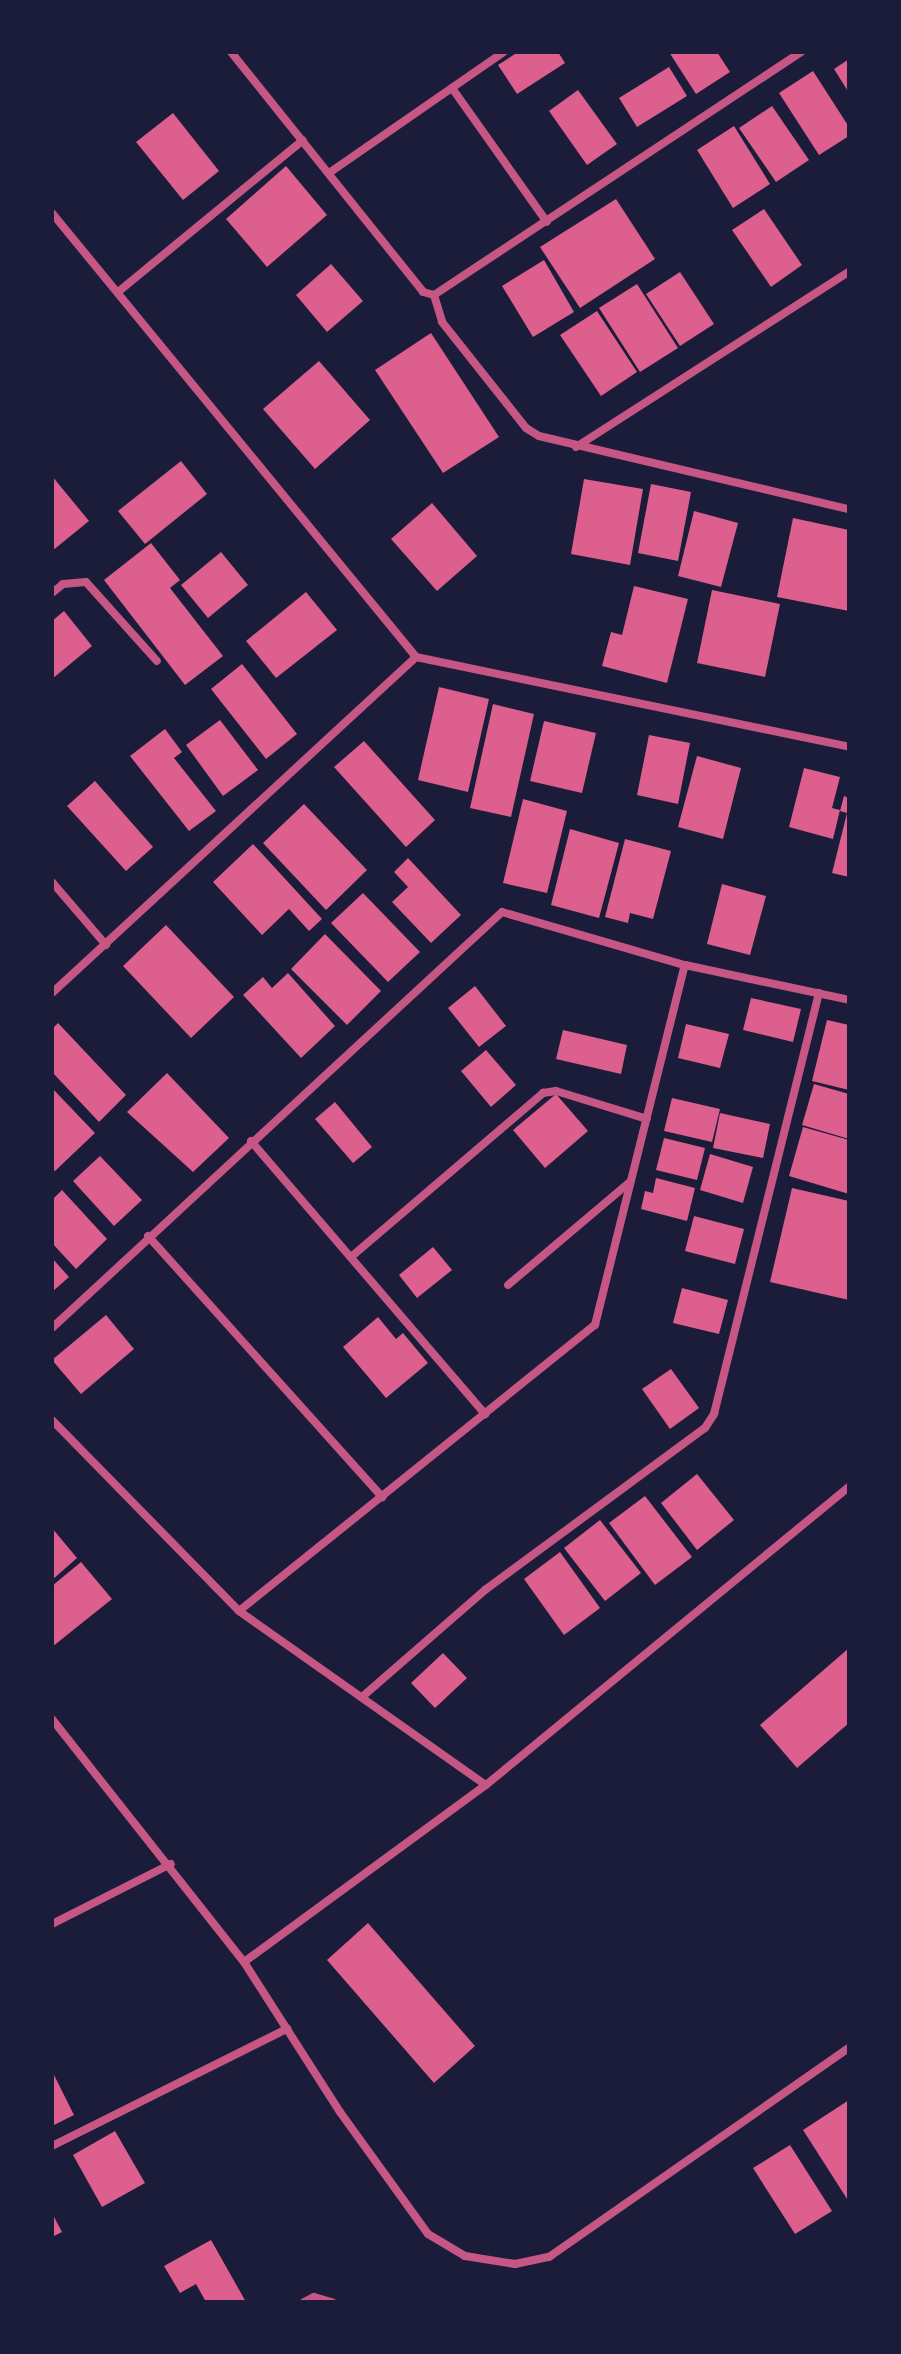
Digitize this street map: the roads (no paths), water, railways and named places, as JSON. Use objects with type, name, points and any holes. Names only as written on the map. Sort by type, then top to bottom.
[{"type":"street","points":[[231,52],[423,292],[434,295],[801,52]]},
{"type":"street","points":[[485,52],[491,61]]},
{"type":"street","points":[[329,173],[504,52]]},
{"type":"street","points":[[452,88],[547,222]]},
{"type":"street","points":[[118,292],[303,140]]},
{"type":"street","points":[[52,213],[416,657],[849,747]]},
{"type":"street","points":[[576,447],[849,272]]},
{"type":"street","points":[[434,295],[442,322],[526,428],[576,447],[849,509]]},
{"type":"street","points":[[52,593],[63,584],[86,582],[157,661]]},
{"type":"street","points":[[52,993],[416,657]]},
{"type":"street","points":[[52,882],[106,945]]},
{"type":"street","points":[[52,1328],[502,912],[685,965],[849,1000]]},
{"type":"street","points":[[239,1611],[595,1325],[685,965]]},
{"type":"street","points":[[362,1697],[485,1590],[705,1428],[714,1414],[819,993]]},
{"type":"street","points":[[351,1257],[543,1093],[556,1091],[647,1119]]},
{"type":"street","points":[[251,1141],[485,1414]]},
{"type":"street","points":[[508,1285],[631,1181]]},
{"type":"street","points":[[148,1236],[382,1497]]},
{"type":"street","points":[[52,1420],[239,1611],[486,1785]]},
{"type":"street","points":[[244,1962],[486,1785],[848,1493]]},
{"type":"street","points":[[53,1722],[171,1864],[244,1962],[340,2112],[428,2234],[465,2256],[515,2264],[549,2257],[849,2048]]},
{"type":"street","points":[[52,1924],[171,1864]]},
{"type":"street","points":[[52,2146],[287,2029]]},
{"type":"street","points":[[304,2302],[314,2297],[332,2302]]}]
